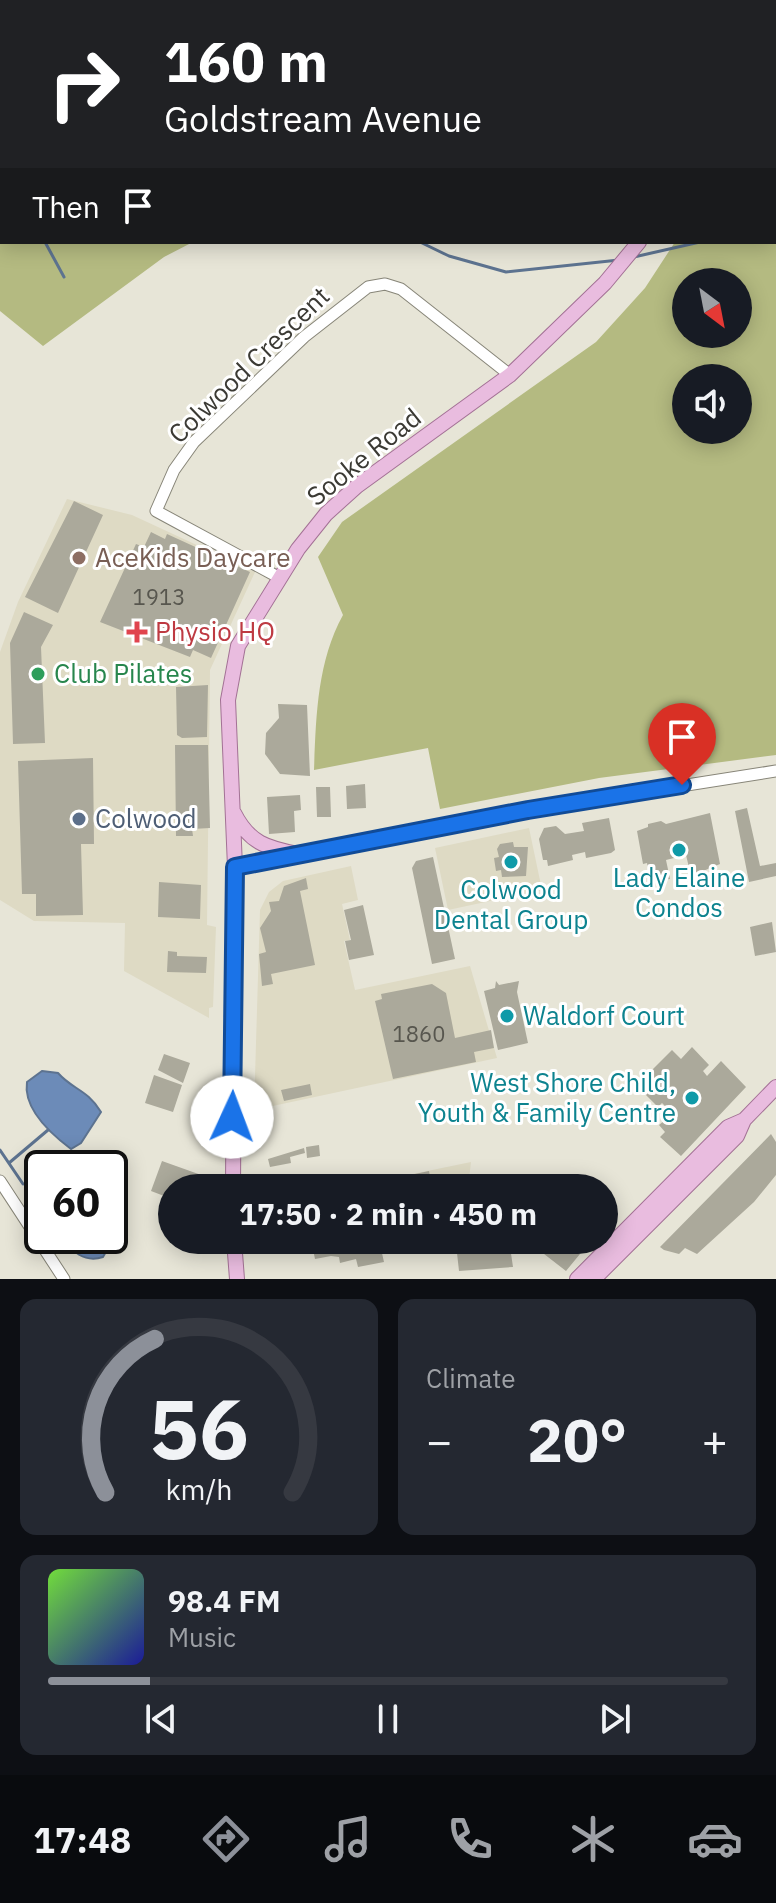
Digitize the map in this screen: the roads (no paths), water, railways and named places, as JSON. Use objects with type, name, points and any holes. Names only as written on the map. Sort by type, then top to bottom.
[{"type":"main road","name":"Sooke Road","points":[[233,1174],[235,867],[228,700],[238,646],[313,530],[342,498],[510,375],[605,283],[637,244]]},
{"type":"main road","points":[[232,809],[253,841],[266,848],[298,854]]},
{"type":"main road","points":[[587,1277],[664,1200],[728,1127],[744,1120],[776,1087]]},
{"type":"main road","points":[[235,1254],[237,1279]]},
{"type":"street","name":"Colwood Crescent","points":[[280,578],[156,511],[174,470],[194,442],[304,337],[368,287],[385,284],[401,289],[510,375]]},
{"type":"street","points":[[235,867],[543,807],[776,771]]},
{"type":"street","points":[[0,1181],[64,1279]]},
{"type":"water","points":[[42,1071],[58,1073],[101,1112],[81,1143],[71,1149],[47,1128],[29,1102],[27,1082]]},
{"type":"water","points":[[79,1254],[105,1254],[103,1257]]},
{"type":"waterway","points":[[46,244],[64,277]]},
{"type":"waterway","points":[[424,244],[449,256],[506,272],[619,260]]},
{"type":"waterway","points":[[634,257],[691,244]]},
{"type":"waterway","points":[[9,1163],[48,1130]]},
{"type":"waterway","points":[[0,1150],[23,1184]]},
{"type":"place","name":"AceKids Daycare","points":[[79,558]]},
{"type":"place","name":"Physio HQ","points":[[137,632]]},
{"type":"place","name":"Club Pilates","points":[[38,674]]},
{"type":"place","name":"Colwood","points":[[79,819]]},
{"type":"place","name":"Lady Elaine Condos","points":[[679,850]]},
{"type":"place","name":"Colwood Dental Group","points":[[511,862]]},
{"type":"place","name":"Waldorf Court","points":[[507,1016]]},
{"type":"place","name":"West Shore Child, Youth & Family Centre","points":[[692,1098]]}]
